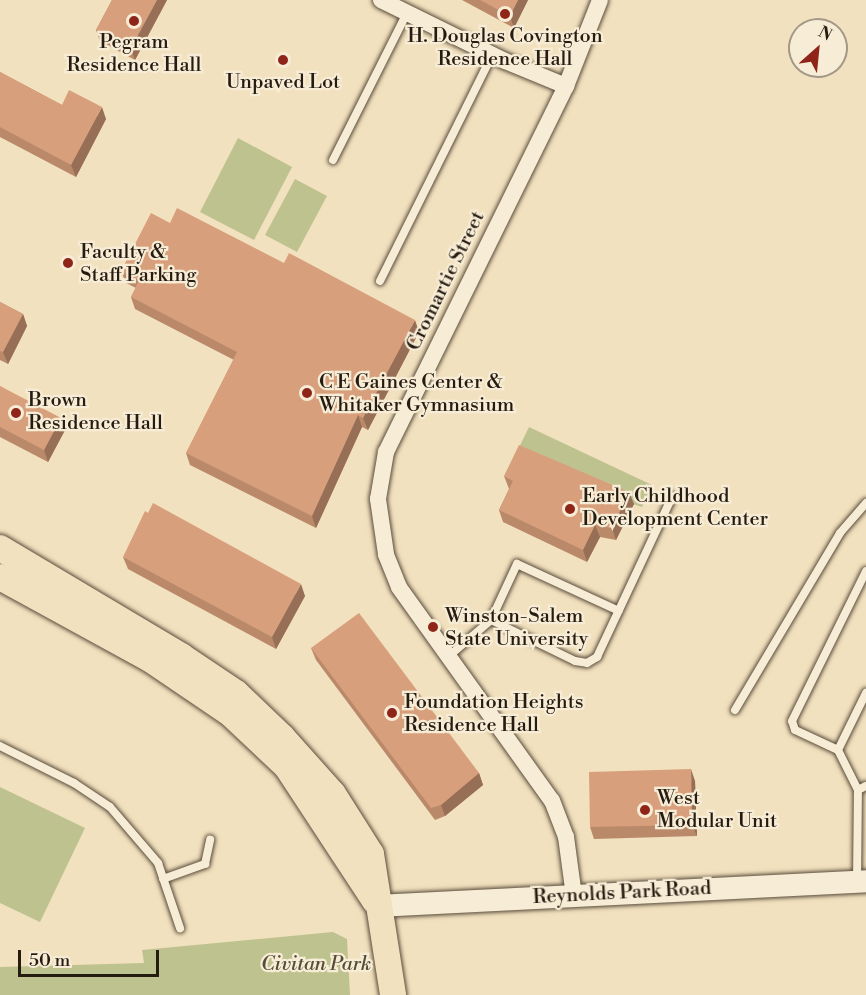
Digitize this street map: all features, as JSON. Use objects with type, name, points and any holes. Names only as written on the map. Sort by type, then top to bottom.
[{"type":"main road","points":[[0,548],[181,656],[236,693],[282,737],[333,794],[372,854],[393,995]]},
{"type":"main road","points":[[0,577],[150,659],[231,714],[287,767],[378,906]]},
{"type":"main road","name":"Reynolds Park Road","points":[[378,906],[862,881]]},
{"type":"street","points":[[381,0],[499,58],[566,86]]},
{"type":"street","name":"Cromartie Street","points":[[574,896],[566,837],[552,801],[399,586],[386,554],[378,499],[380,475],[386,452],[566,86],[600,0]]},
{"type":"lane","points":[[333,160],[408,13]]},
{"type":"lane","points":[[380,281],[499,58]]},
{"type":"lane","points":[[491,620],[586,663],[597,657],[672,497]]},
{"type":"lane","points":[[735,710],[840,533],[866,503]]},
{"type":"lane","points":[[449,656],[491,620],[517,564],[619,611]]},
{"type":"lane","points":[[862,881],[862,788],[838,750],[795,730],[792,721],[866,571]]},
{"type":"lane","points":[[838,750],[866,693]]},
{"type":"lane","points":[[0,746],[74,783],[110,807],[158,863],[180,928]]},
{"type":"lane","points":[[163,879],[205,864],[210,840]]},
{"type":"green space","points":[[238,138],[292,167],[254,240],[200,212]]},
{"type":"green space","points":[[295,179],[327,196],[297,252],[265,235]]},
{"type":"green space","points":[[529,427],[652,485],[642,507],[511,464]]},
{"type":"green space","points":[[0,787],[85,828],[40,922],[0,903]]},
{"type":"green space","name":"Civitan Park","points":[[333,932],[347,939],[350,995],[0,995],[0,967],[144,963],[142,950]]},
{"type":"building","name":"Pegram Residence Hall","points":[[112,0],[157,0],[131,48],[96,30]]},
{"type":"building","points":[[480,0],[518,0],[510,16]]},
{"type":"building","points":[[0,72],[62,105],[69,90],[102,107],[71,165],[0,127]]},
{"type":"building","name":"C E Gaines Center & Whitaker Gymnasium","points":[[177,208],[284,263],[289,253],[415,320],[363,418],[358,415],[312,516],[186,453],[237,352],[131,297],[139,280],[121,271],[151,213],[170,223]]},
{"type":"building","points":[[0,302],[23,314],[3,352],[0,351]]},
{"type":"building","name":"Brown Residence Hall","points":[[0,386],[61,418],[44,450],[0,427]]},
{"type":"building","name":"Early Childhood Development Center","points":[[519,445],[629,492],[612,528],[595,525],[583,550],[499,510],[513,481],[504,476]]},
{"type":"building","points":[[153,503],[301,584],[272,637],[123,557],[145,511],[148,513]]},
{"type":"building","name":"Foundation Heights Residence Hall","points":[[359,613],[479,773],[441,805],[431,808],[311,648]]},
{"type":"building","name":"West Modular Unit","points":[[691,769],[692,825],[590,827],[589,772]]},
{"type":"place","name":"H. Douglas Covington Residence Hall","points":[[505,14]]},
{"type":"place","name":"Pegram Residence Hall","points":[[134,21]]},
{"type":"place","name":"Unpaved Lot","points":[[283,60]]},
{"type":"place","name":"Faculty & Staff Parking","points":[[68,263]]},
{"type":"place","name":"C E Gaines Center & Whitaker Gymnasium","points":[[307,393]]},
{"type":"place","name":"Brown Residence Hall","points":[[16,413]]},
{"type":"place","name":"Early Childhood Development Center","points":[[570,509]]},
{"type":"place","name":"Winston-Salem State University","points":[[433,627]]},
{"type":"place","name":"Foundation Heights Residence Hall","points":[[392,713]]},
{"type":"place","name":"West Modular Unit","points":[[645,810]]}]
